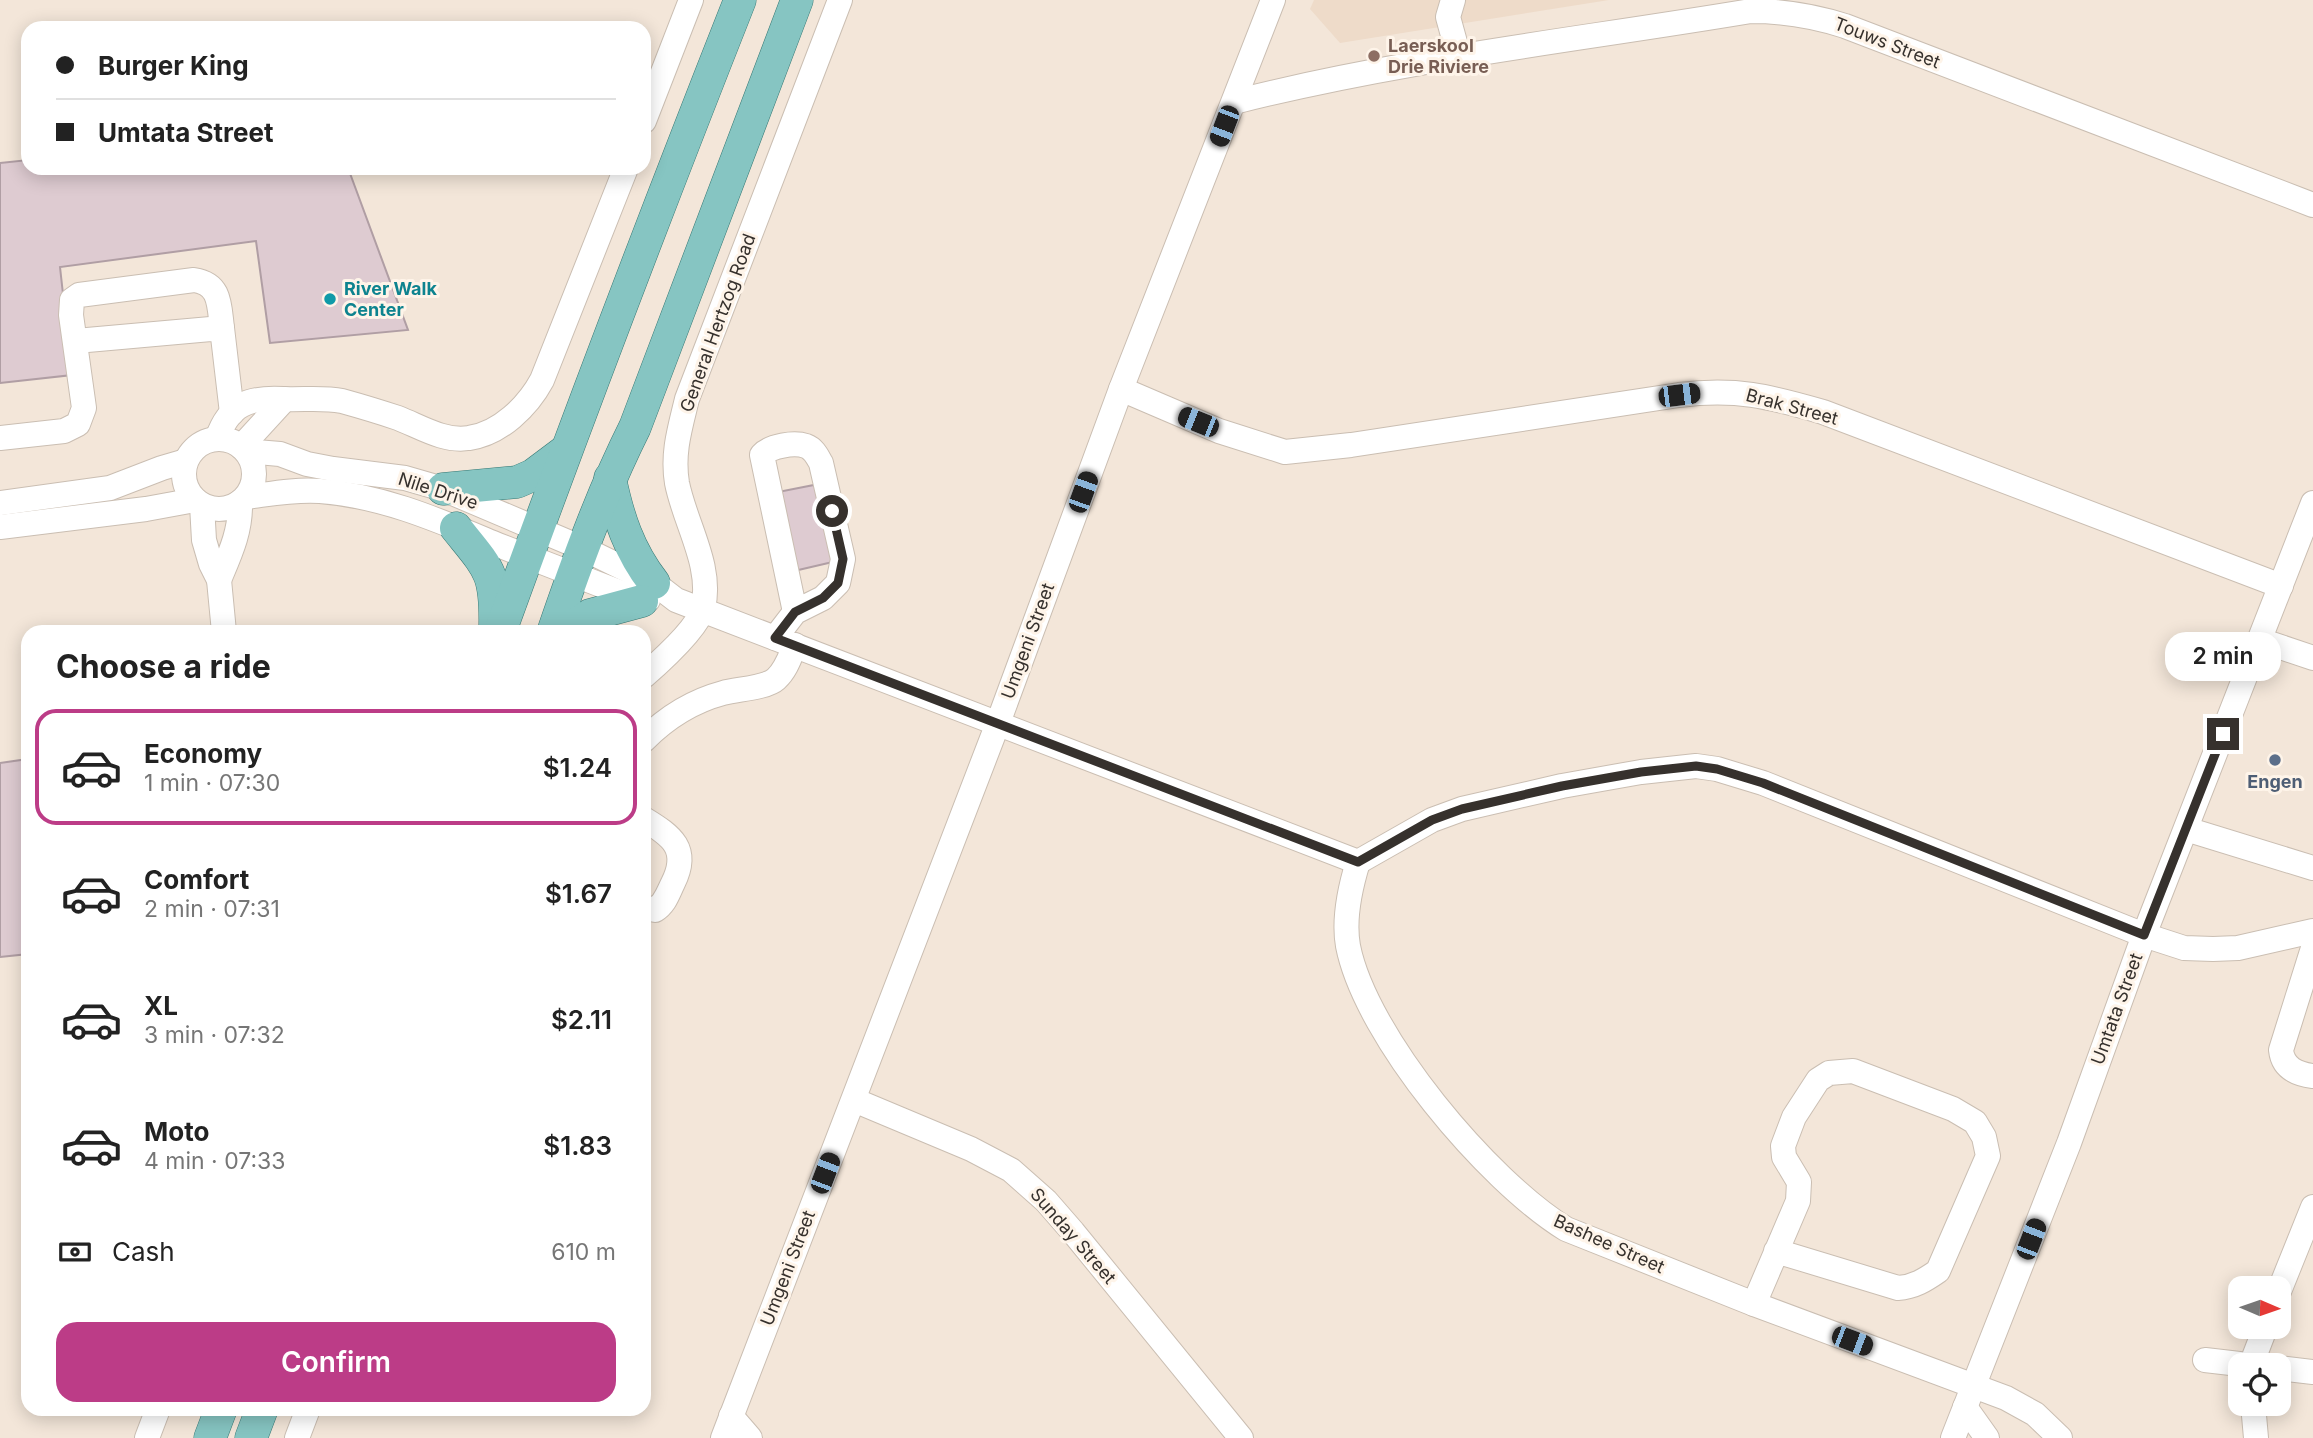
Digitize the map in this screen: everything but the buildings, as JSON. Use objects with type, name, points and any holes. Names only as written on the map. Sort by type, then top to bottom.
[{"type":"main road","points":[[501,625],[565,451],[740,0]]},
{"type":"main road","points":[[555,625],[577,561],[610,478],[635,427],[797,0]]},
{"type":"main road","points":[[443,489],[461,485],[517,482],[533,475],[565,451]]},
{"type":"main road","points":[[573,625],[598,612],[657,595],[623,531],[610,478]]},
{"type":"main road","points":[[456,527],[479,555],[493,582],[498,625]]},
{"type":"main road","points":[[210,1438],[218,1416]]},
{"type":"main road","points":[[251,1438],[259,1416]]},
{"type":"street","points":[[651,103],[691,0]]},
{"type":"street","name":"General Hertzog Road","points":[[703,610],[705,591],[702,567],[678,485],[675,460],[678,433],[687,399],[840,0]]},
{"type":"street","name":"Umgeni Street","points":[[727,1427],[998,723],[1121,389],[1273,0]]},
{"type":"street","points":[[1453,0],[1448,17],[1459,57]]},
{"type":"street","name":"Touws Street","points":[[1234,102],[1292,87],[1459,57],[1751,11],[1773,11],[1818,17],[2313,205]]},
{"type":"street","points":[[223,625],[219,580],[204,540],[199,502],[185,483],[186,461],[198,445],[217,439],[221,427],[232,413],[251,400],[271,397],[337,400],[396,417],[449,438],[469,438],[495,429],[530,400],[542,380],[623,175]]},
{"type":"street","points":[[0,438],[64,431],[78,424],[85,408],[71,315],[72,300],[79,295],[194,280],[211,285],[216,295],[232,413]]},
{"type":"street","points":[[76,341],[222,328]]},
{"type":"street","name":"Brak Street","points":[[1121,389],[1219,431],[1285,452],[1351,445],[1679,395],[1718,391],[1759,395],[1823,412],[2281,586]]},
{"type":"street","points":[[219,580],[236,540],[243,499],[253,484],[252,461],[244,449],[285,399]]},
{"type":"street","name":"Nile Drive","points":[[217,439],[229,440],[244,449],[280,454],[325,467],[405,478],[443,489],[532,543],[577,561]]},
{"type":"street","points":[[651,732],[693,703],[775,681],[785,669],[785,642],[795,612],[762,455],[773,448],[799,445],[816,453],[821,463],[843,559],[838,583],[823,598],[795,612]]},
{"type":"street","points":[[0,503],[110,488],[186,461]]},
{"type":"street","name":"Nile Drive","points":[[0,527],[199,502],[221,509],[230,508],[243,499],[305,490],[389,503],[456,527],[532,543]]},
{"type":"street","name":"Umtata Street","points":[[1953,1438],[2068,1143],[2144,935],[2313,503]]},
{"type":"street","points":[[577,561],[657,595],[703,610],[1358,862],[1432,820],[1462,809],[1562,786],[1641,772],[1696,766],[1717,769],[1763,783],[2144,935],[2184,948],[2238,948],[2313,932]]},
{"type":"street","points":[[651,670],[669,654],[703,610]]},
{"type":"street","points":[[2260,640],[2313,658]]},
{"type":"street","points":[[651,824],[677,843],[681,856],[680,871],[662,905],[655,910],[651,909]]},
{"type":"street","points":[[2186,829],[2313,868]]},
{"type":"street","name":"Bashee Street","points":[[1358,862],[1350,888],[1347,927],[1350,953],[1360,985],[1383,1030],[1418,1080],[1494,1171],[1547,1217],[1566,1229],[1754,1304],[1969,1397],[2006,1398],[2035,1414],[2060,1438]]},
{"type":"street","points":[[2313,948],[2281,1050],[2282,1057],[2291,1069],[2313,1076]]},
{"type":"street","points":[[1754,1304],[1776,1251],[1798,1201],[1799,1182],[1784,1157],[1783,1146],[1794,1116],[1818,1080],[1829,1073],[1853,1071],[1953,1109],[1975,1122],[1984,1137],[1988,1156],[1938,1271],[1923,1281],[1910,1287],[1898,1288],[1776,1251]]},
{"type":"street","name":"Sunday Street","points":[[853,1100],[1011,1170],[1046,1201],[1066,1224],[1241,1438]]},
{"type":"street","points":[[2285,1276],[2313,1207]]},
{"type":"street","points":[[2205,1360],[2228,1363]]},
{"type":"street","points":[[2291,1369],[2313,1372]]},
{"type":"street","points":[[1969,1397],[1987,1438]]},
{"type":"street","points":[[147,1438],[155,1416]]},
{"type":"street","points":[[297,1438],[305,1416]]},
{"type":"street","points":[[2254,1416],[2256,1438]]},
{"type":"street","points":[[727,1427],[750,1438]]},
{"type":"shaded area","points":[[1314,0],[1609,0],[1340,43],[1310,9]]},
{"type":"place","name":"Laerskool Drie Riviere","points":[[1374,56]]},
{"type":"place","name":"River Walk Center","points":[[330,299]]},
{"type":"place","name":"Engen","points":[[2275,760]]},
{"type":"route","points":[[832,511],[843,559],[838,583],[823,598],[795,612],[775,638],[1358,862],[1432,820],[1462,809],[1562,786],[1641,772],[1696,766],[1717,769],[1763,783],[2144,935],[2223,734]]}]
